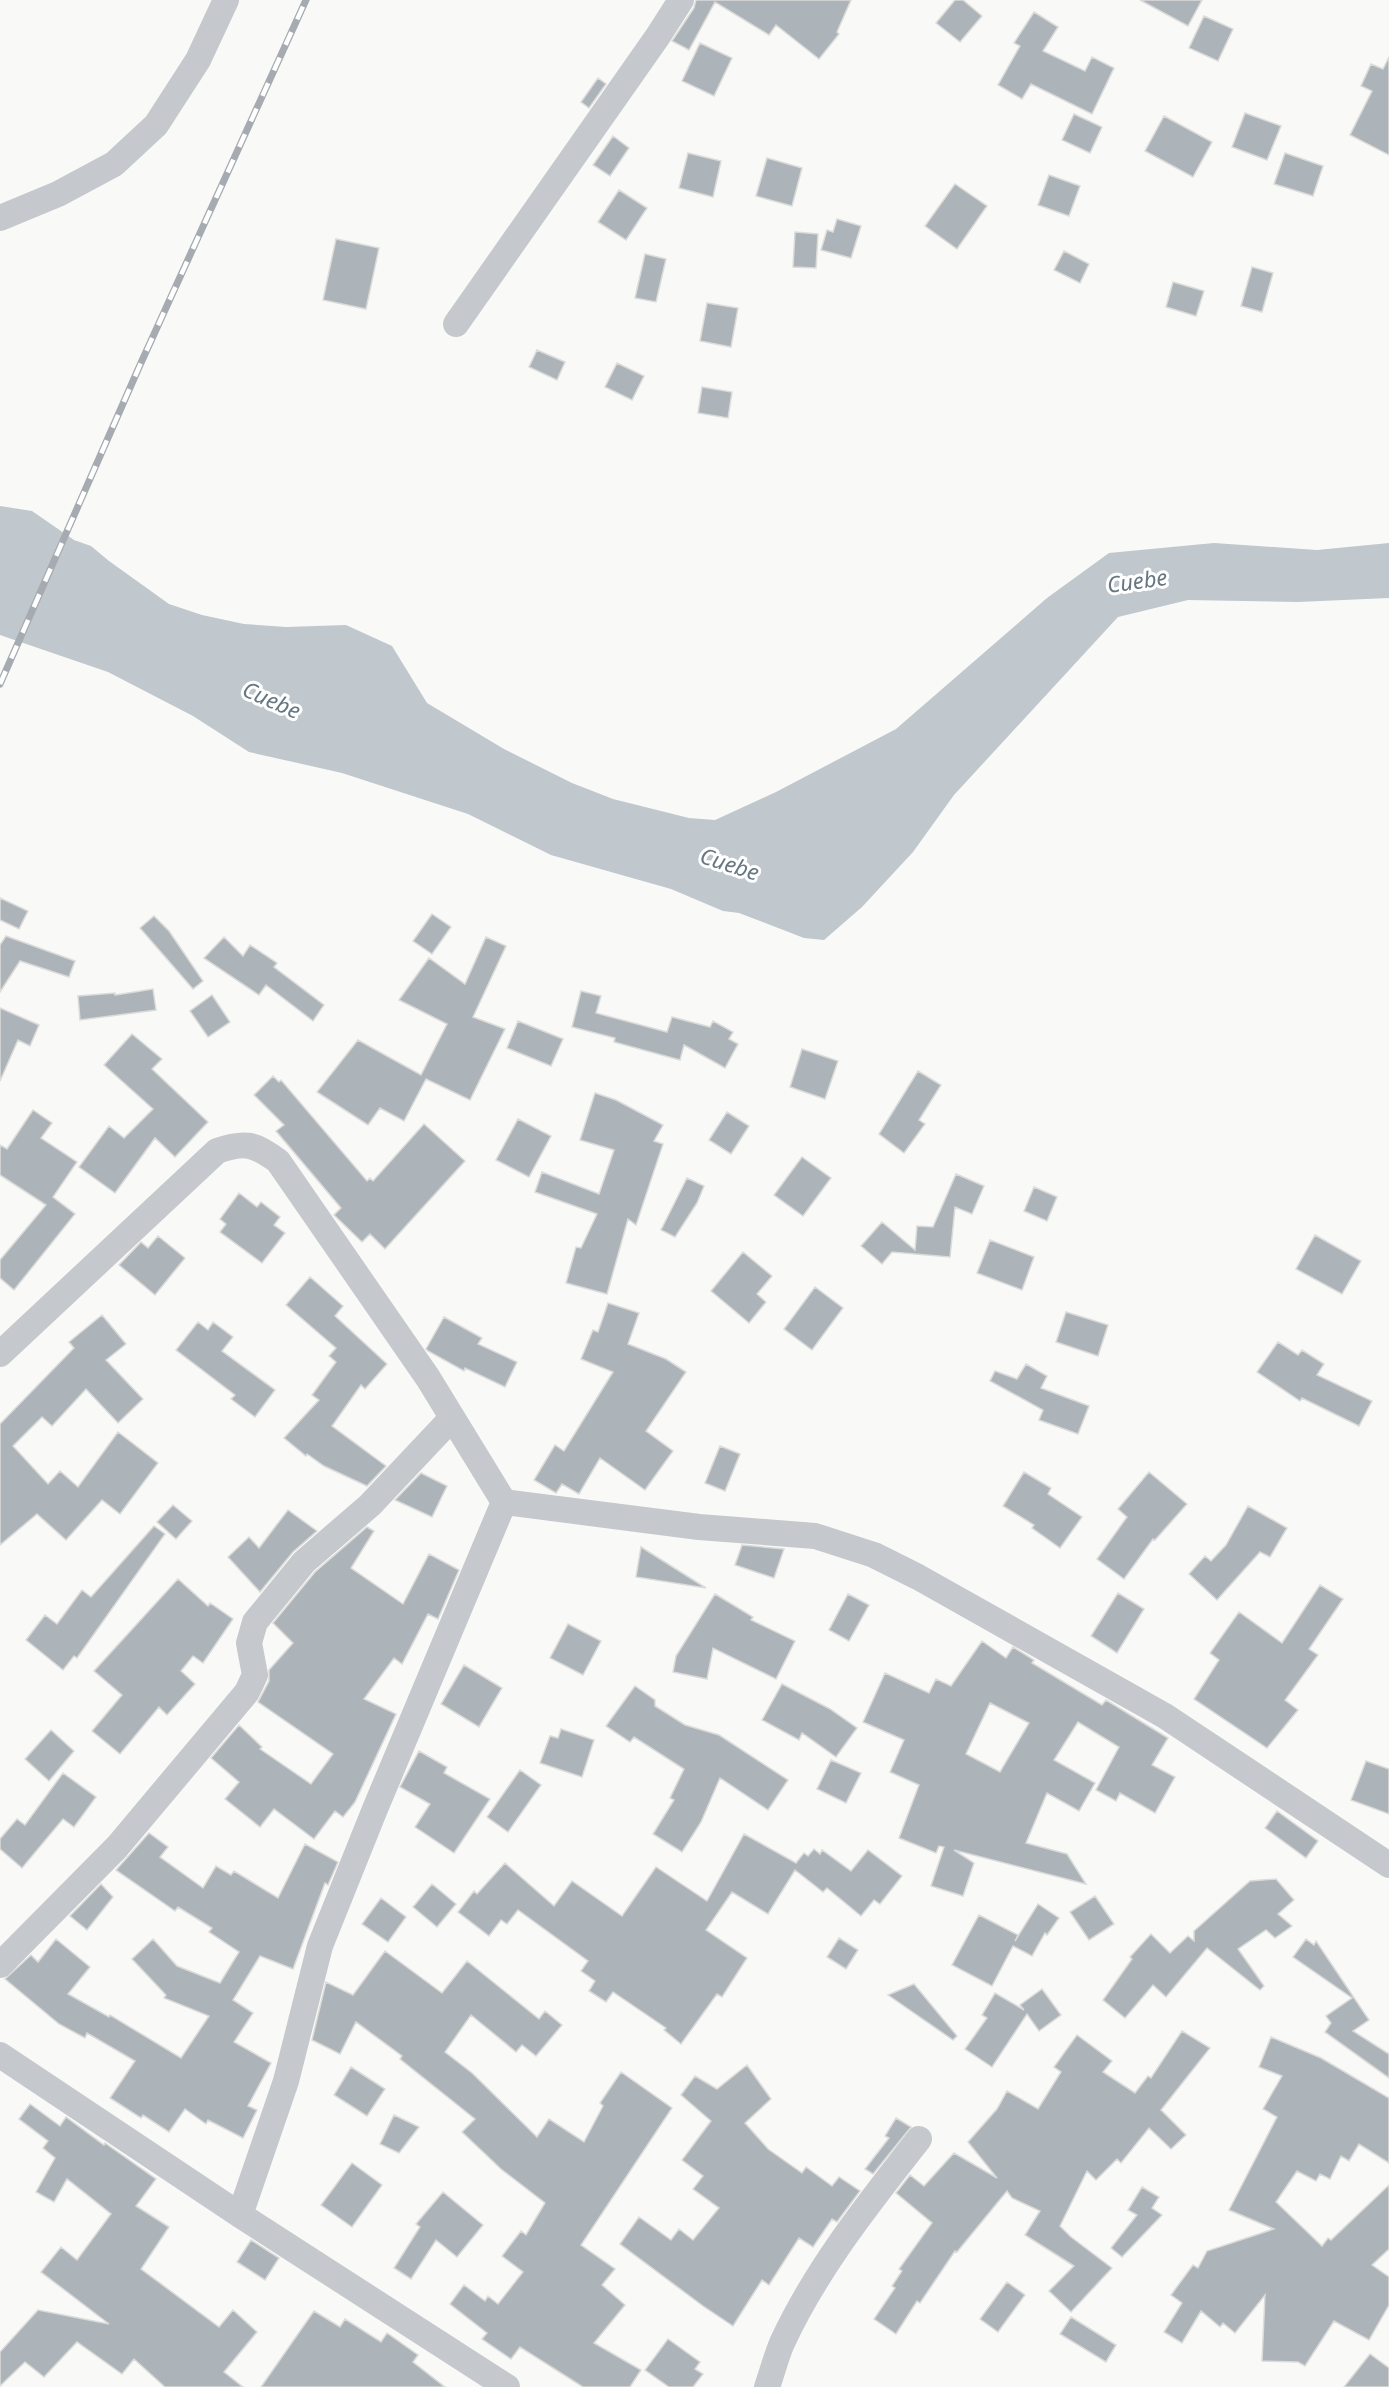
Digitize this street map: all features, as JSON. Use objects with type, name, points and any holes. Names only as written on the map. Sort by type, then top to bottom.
[{"type":"street","points":[[0,218],[58,194],[114,164],[148,132],[156,124],[198,60],[226,0]]},
{"type":"street","points":[[456,324],[681,0]]},
{"type":"street","points":[[0,1354],[217,1151],[239,1144],[258,1147],[278,1161],[428,1378],[504,1502]]},
{"type":"street","points":[[0,1965],[117,1847],[247,1692],[255,1675],[249,1642],[255,1622],[304,1562],[370,1505],[452,1418]]},
{"type":"street","points":[[504,1502],[699,1527],[815,1536],[874,1555],[918,1577],[1165,1716],[1389,1865]]},
{"type":"street","points":[[240,2215],[286,2081],[320,1946],[504,1502]]},
{"type":"street","points":[[0,2055],[240,2215],[507,2387]]},
{"type":"street","points":[[767,2387],[782,2343],[813,2286],[864,2209],[919,2139]]},
{"type":"water","name":"Cuebe","points":[[0,506],[32,511],[74,540],[91,546],[169,604],[202,615],[244,624],[286,627],[346,625],[392,646],[427,703],[504,749],[572,783],[613,799],[689,818],[715,820],[776,792],[896,729],[1047,598],[1109,553],[1214,543],[1317,550],[1389,543],[1389,598],[1298,602],[1188,600],[1118,617],[954,795],[913,852],[862,907],[824,940],[804,938],[739,913],[723,911],[671,889],[551,855],[468,814],[342,773],[249,752],[193,716],[108,672],[0,635]]},
{"type":"building","points":[[696,0],[851,0],[837,32],[839,34],[819,59],[776,25],[769,35],[715,2],[689,50],[672,41],[694,8]]},
{"type":"building","points":[[955,0],[963,0],[982,16],[960,42],[936,23]]},
{"type":"building","points":[[1140,0],[1202,0],[1188,26]]},
{"type":"building","points":[[1034,12],[1058,27],[1043,51],[1085,71],[1092,57],[1114,68],[1092,114],[1031,84],[1022,99],[998,85],[1020,46],[1014,43]]},
{"type":"building","points":[[1204,16],[1233,29],[1218,61],[1189,48]]},
{"type":"building","points":[[700,43],[732,58],[714,96],[682,81]]},
{"type":"building","points":[[1389,57],[1389,155],[1350,135],[1372,91],[1361,86],[1371,64],[1383,69]]},
{"type":"building","points":[[598,78],[606,84],[589,108],[581,102]]},
{"type":"building","points":[[1245,113],[1281,126],[1267,160],[1232,147]]},
{"type":"building","points":[[1074,114],[1102,127],[1090,153],[1062,140]]},
{"type":"building","points":[[1164,116],[1212,142],[1193,177],[1145,151]]},
{"type":"building","points":[[613,136],[629,148],[610,176],[593,165]]},
{"type":"building","points":[[688,153],[721,161],[713,197],[679,188]]},
{"type":"building","points":[[1285,153],[1323,166],[1313,196],[1274,184]]},
{"type":"building","points":[[767,158],[802,168],[792,206],[756,196]]},
{"type":"building","points":[[1049,175],[1080,186],[1069,216],[1038,205]]},
{"type":"building","points":[[955,184],[987,206],[957,249],[925,226]]},
{"type":"building","points":[[619,190],[647,208],[626,240],[598,222]]},
{"type":"building","points":[[837,219],[861,226],[851,258],[821,250],[827,230],[833,232]]},
{"type":"building","points":[[795,232],[818,234],[816,268],[793,267]]},
{"type":"building","points":[[336,239],[379,248],[366,309],[323,300]]},
{"type":"building","points":[[1064,251],[1089,264],[1080,283],[1054,270]]},
{"type":"building","points":[[645,254],[666,259],[656,302],[635,298]]},
{"type":"building","points":[[1252,267],[1273,273],[1262,312],[1241,306]]},
{"type":"building","points":[[1173,282],[1204,291],[1196,316],[1166,307]]},
{"type":"building","points":[[707,303],[738,308],[731,347],[700,341]]},
{"type":"building","points":[[537,350],[565,362],[557,380],[529,367]]},
{"type":"building","points":[[617,363],[644,376],[632,400],[605,387]]},
{"type":"building","points":[[702,387],[732,392],[728,418],[698,413]]},
{"type":"building","points":[[0,898],[28,911],[19,929],[0,920]]},
{"type":"building","points":[[432,914],[451,927],[432,954],[413,941]]},
{"type":"building","points":[[154,916],[169,931],[203,981],[193,989],[140,928]]},
{"type":"building","points":[[6,936],[75,961],[69,977],[20,961],[0,992],[0,945]]},
{"type":"building","points":[[224,937],[243,956],[250,945],[277,963],[274,967],[324,1005],[313,1021],[266,985],[259,995],[204,958]]},
{"type":"building","points":[[486,937],[506,946],[473,1017],[505,1029],[470,1100],[426,1079],[404,1121],[380,1108],[368,1125],[317,1092],[358,1040],[421,1075],[447,1024],[399,1000],[429,958],[465,984]]},
{"type":"building","points":[[153,989],[156,1010],[80,1020],[78,996],[115,993],[115,995]]},
{"type":"building","points":[[581,991],[601,996],[596,1013],[667,1032],[672,1017],[710,1027],[713,1021],[733,1032],[729,1039],[738,1044],[725,1068],[684,1045],[680,1060],[614,1042],[615,1038],[572,1027]]},
{"type":"building","points":[[212,995],[230,1022],[208,1037],[190,1011]]},
{"type":"building","points":[[0,1008],[39,1025],[30,1046],[18,1040],[0,1081]]},
{"type":"building","points":[[518,1021],[563,1039],[551,1066],[507,1048]]},
{"type":"building","points":[[132,1034],[162,1059],[152,1069],[208,1122],[175,1157],[155,1138],[115,1193],[79,1167],[109,1126],[124,1138],[153,1109],[104,1065]]},
{"type":"building","points":[[802,1049],[838,1061],[825,1099],[790,1087]]},
{"type":"building","points":[[918,1071],[941,1085],[919,1120],[925,1124],[904,1153],[879,1134]]},
{"type":"building","points":[[273,1076],[279,1082],[281,1080],[367,1181],[370,1178],[373,1181],[424,1124],[465,1161],[385,1249],[370,1234],[362,1242],[334,1215],[341,1208],[276,1131],[284,1125],[254,1095]]},
{"type":"building","points":[[595,1093],[616,1100],[663,1125],[654,1141],[663,1144],[636,1225],[628,1219],[607,1294],[566,1283],[576,1247],[581,1248],[597,1214],[535,1192],[542,1172],[599,1194],[614,1150],[580,1140]]},
{"type":"building","points":[[33,1110],[52,1123],[41,1138],[77,1162],[53,1197],[75,1214],[14,1290],[0,1278],[0,1260],[46,1205],[0,1175],[0,1145],[7,1149]]},
{"type":"building","points":[[727,1112],[749,1126],[731,1154],[709,1140]]},
{"type":"building","points":[[518,1119],[551,1136],[529,1177],[496,1160]]},
{"type":"building","points":[[802,1157],[831,1178],[803,1216],[774,1195]]},
{"type":"building","points":[[956,1174],[984,1186],[972,1214],[955,1207],[950,1257],[892,1252],[882,1264],[861,1246],[882,1222],[915,1250],[917,1226],[933,1227]]},
{"type":"building","points":[[687,1178],[704,1186],[697,1203],[675,1237],[661,1230]]},
{"type":"building","points":[[1034,1187],[1057,1197],[1047,1221],[1024,1211]]},
{"type":"building","points":[[239,1193],[257,1207],[261,1202],[280,1217],[274,1225],[285,1233],[262,1263],[220,1232],[226,1224],[220,1219]]},
{"type":"building","points":[[1315,1235],[1361,1261],[1342,1294],[1296,1269]]},
{"type":"building","points":[[158,1236],[185,1258],[155,1295],[119,1265],[141,1242],[148,1248]]},
{"type":"building","points":[[990,1240],[1034,1257],[1022,1290],[977,1273]]},
{"type":"building","points":[[743,1252],[772,1276],[757,1294],[766,1302],[749,1323],[711,1291]]},
{"type":"building","points":[[310,1277],[343,1306],[335,1316],[387,1364],[365,1389],[361,1385],[332,1426],[386,1466],[367,1486],[324,1466],[307,1454],[306,1456],[284,1438],[319,1400],[312,1395],[336,1362],[329,1356],[336,1348],[286,1305]]},
{"type":"building","points":[[815,1287],[843,1308],[812,1350],[784,1329]]},
{"type":"building","points":[[608,1303],[639,1313],[628,1344],[666,1359],[686,1372],[646,1431],[673,1451],[645,1490],[600,1458],[579,1494],[562,1484],[556,1493],[534,1480],[555,1445],[564,1451],[613,1372],[581,1359],[593,1330],[598,1332]]},
{"type":"building","points":[[1066,1312],[1108,1325],[1098,1356],[1056,1342]]},
{"type":"building","points":[[102,1315],[126,1344],[106,1360],[143,1399],[118,1423],[86,1389],[52,1426],[42,1417],[13,1446],[48,1484],[60,1471],[78,1487],[118,1432],[158,1463],[120,1514],[102,1500],[66,1540],[37,1514],[0,1545],[0,1424],[74,1348],[69,1342]]},
{"type":"building","points":[[444,1317],[482,1338],[478,1344],[517,1362],[505,1387],[465,1368],[464,1371],[426,1349]]},
{"type":"building","points":[[198,1322],[208,1330],[213,1322],[233,1337],[222,1351],[275,1390],[255,1417],[231,1399],[235,1395],[176,1350]]},
{"type":"building","points":[[1278,1342],[1298,1355],[1302,1350],[1324,1364],[1317,1375],[1372,1401],[1359,1426],[1302,1398],[1300,1401],[1257,1372]]},
{"type":"building","points":[[1026,1364],[1047,1376],[1041,1388],[1089,1406],[1078,1434],[1039,1420],[1043,1410],[990,1381],[995,1371],[1017,1379]]},
{"type":"building","points":[[720,1446],[740,1454],[725,1491],[705,1483]]},
{"type":"building","points":[[1024,1472],[1051,1488],[1048,1494],[1082,1517],[1060,1548],[1032,1528],[1034,1525],[1003,1506]]},
{"type":"building","points":[[1149,1472],[1187,1504],[1155,1540],[1153,1539],[1124,1579],[1097,1559],[1127,1517],[1118,1509]]},
{"type":"building","points":[[421,1473],[447,1486],[432,1517],[395,1500]]},
{"type":"building","points":[[173,1505],[192,1521],[176,1539],[157,1522]]},
{"type":"building","points":[[1248,1506],[1287,1528],[1270,1557],[1260,1552],[1217,1600],[1189,1574],[1205,1556],[1211,1561],[1226,1545]]},
{"type":"building","points":[[288,1510],[317,1531],[293,1552],[260,1592],[228,1557],[249,1537],[259,1548]]},
{"type":"building","points":[[154,1526],[165,1534],[77,1658],[74,1656],[63,1670],[26,1640],[45,1615],[57,1624],[82,1590],[91,1597]]},
{"type":"building","points":[[367,1527],[374,1531],[351,1568],[403,1604],[429,1554],[459,1570],[438,1619],[428,1614],[402,1664],[394,1658],[364,1699],[396,1714],[355,1802],[343,1817],[335,1811],[314,1839],[274,1809],[260,1827],[225,1799],[239,1782],[211,1758],[239,1725],[262,1747],[260,1749],[311,1784],[333,1754],[258,1702],[269,1681],[269,1670],[293,1643],[273,1623],[315,1572]]},
{"type":"building","points":[[742,1545],[784,1549],[774,1578],[735,1565]]},
{"type":"building","points":[[641,1547],[706,1588],[636,1577]]},
{"type":"building","points":[[178,1579],[208,1606],[210,1603],[233,1619],[203,1663],[193,1656],[181,1671],[195,1684],[167,1715],[159,1707],[120,1754],[92,1731],[122,1695],[94,1671]]},
{"type":"building","points":[[1320,1585],[1343,1599],[1309,1649],[1318,1655],[1285,1700],[1298,1710],[1267,1748],[1194,1699],[1219,1660],[1210,1653],[1239,1612],[1282,1643]]},
{"type":"building","points":[[1118,1593],[1144,1609],[1117,1653],[1091,1636]]},
{"type":"building","points":[[715,1594],[753,1617],[751,1620],[795,1641],[776,1679],[713,1648],[707,1679],[673,1672],[676,1656]]},
{"type":"building","points":[[848,1594],[869,1605],[849,1641],[829,1630]]},
{"type":"building","points":[[568,1624],[601,1641],[583,1675],[550,1658]]},
{"type":"building","points":[[982,1641],[1006,1658],[1013,1647],[1034,1660],[1032,1663],[1102,1705],[1106,1700],[1168,1738],[1152,1765],[1175,1777],[1155,1813],[1120,1793],[1116,1801],[1096,1790],[1119,1747],[1078,1722],[1054,1760],[1095,1783],[1079,1811],[1047,1793],[1026,1843],[1067,1854],[1086,1884],[954,1850],[974,1863],[963,1896],[931,1886],[944,1847],[939,1846],[936,1853],[899,1838],[919,1785],[890,1772],[904,1740],[863,1722],[885,1673],[929,1693],[936,1679],[951,1686]],"holes":[[[990,1703],[1029,1723],[1000,1772],[966,1754]]]},
{"type":"building","points":[[464,1665],[502,1688],[479,1727],[441,1704]]},
{"type":"building","points":[[782,1684],[830,1709],[857,1728],[836,1757],[802,1733],[799,1740],[762,1720]]},
{"type":"building","points":[[635,1686],[655,1700],[655,1706],[685,1725],[719,1735],[788,1780],[768,1810],[720,1778],[701,1822],[682,1852],[653,1834],[674,1800],[670,1798],[684,1769],[634,1737],[630,1742],[606,1726]]},
{"type":"building","points":[[561,1729],[594,1740],[582,1777],[540,1763],[550,1736],[558,1738]]},
{"type":"building","points":[[51,1730],[74,1751],[49,1781],[25,1759]]},
{"type":"building","points":[[419,1751],[447,1767],[444,1773],[490,1799],[454,1853],[415,1827],[430,1804],[400,1787]]},
{"type":"building","points":[[831,1760],[861,1773],[846,1803],[817,1789]]},
{"type":"building","points":[[1366,1761],[1389,1769],[1389,1814],[1351,1800]]},
{"type":"building","points":[[520,1770],[541,1785],[508,1832],[487,1817]]},
{"type":"building","points":[[63,1773],[96,1797],[74,1827],[63,1819],[22,1868],[0,1849],[0,1839],[17,1819],[25,1825]]},
{"type":"building","points":[[1277,1811],[1318,1841],[1306,1858],[1265,1828]]},
{"type":"building","points":[[149,1833],[168,1847],[160,1857],[203,1888],[216,1866],[231,1875],[234,1871],[278,1898],[305,1844],[338,1862],[328,1885],[325,1883],[293,1969],[260,1956],[233,2000],[253,2013],[234,2042],[271,2063],[248,2106],[257,2110],[243,2138],[208,2120],[206,2124],[185,2109],[169,2132],[143,2115],[141,2118],[110,2098],[135,2061],[87,2033],[85,2038],[59,2024],[5,1979],[31,1955],[38,1962],[56,1939],[90,1967],[68,1994],[109,2017],[110,2015],[181,2058],[209,2016],[164,1998],[166,1995],[132,1959],[153,1939],[177,1966],[220,1983],[239,1952],[209,1932],[212,1928],[178,1907],[175,1911],[116,1870]]},
{"type":"building","points":[[744,1834],[796,1863],[804,1853],[808,1856],[814,1849],[820,1854],[822,1850],[851,1871],[868,1850],[902,1876],[880,1904],[874,1900],[861,1916],[827,1888],[823,1892],[795,1870],[768,1914],[732,1892],[706,1930],[747,1958],[722,1997],[717,1994],[681,2044],[664,2030],[666,2028],[613,1992],[606,2002],[589,1991],[595,1981],[581,1971],[588,1961],[518,1910],[507,1924],[501,1920],[489,1936],[458,1912],[474,1891],[477,1894],[505,1863],[554,1906],[572,1881],[622,1916],[656,1867],[707,1901]]},
{"type":"building","points":[[1276,1879],[1294,1900],[1278,1914],[1292,1926],[1275,1938],[1266,1930],[1238,1949],[1264,1986],[1260,1990],[1207,1948],[1166,1997],[1153,1985],[1125,2018],[1103,2000],[1132,1959],[1130,1957],[1151,1934],[1170,1953],[1188,1936],[1194,1941],[1194,1931],[1250,1881]]},
{"type":"building","points":[[101,1884],[113,1897],[87,1930],[70,1916]]},
{"type":"building","points":[[432,1884],[456,1904],[437,1927],[413,1907]]},
{"type":"building","points":[[1095,1896],[1114,1924],[1089,1940],[1070,1912]]},
{"type":"building","points":[[381,1898],[406,1917],[388,1942],[362,1924]]},
{"type":"building","points":[[1038,1904],[1059,1918],[1047,1935],[1045,1933],[1032,1956],[1013,1946],[992,1986],[952,1965],[979,1915],[1018,1935],[1015,1941]]},
{"type":"building","points":[[839,1938],[858,1950],[846,1969],[827,1957]]},
{"type":"building","points":[[1306,1939],[1314,1945],[1316,1941],[1369,2020],[1353,2031],[1389,2054],[1389,2078],[1325,2032],[1331,2023],[1326,2016],[1352,1998],[1293,1957]]},
{"type":"building","points":[[385,1951],[442,1993],[467,1961],[539,2019],[545,2011],[562,2025],[536,2056],[522,2045],[516,2052],[471,2015],[445,2052],[472,2073],[537,2137],[549,2119],[584,2142],[603,2106],[600,2103],[621,2072],[672,2108],[581,2245],[615,2269],[602,2285],[625,2305],[594,2343],[641,2370],[630,2387],[583,2387],[520,2347],[511,2359],[482,2339],[487,2333],[450,2304],[464,2285],[485,2301],[488,2296],[498,2304],[523,2272],[502,2256],[521,2231],[526,2235],[545,2203],[501,2169],[462,2132],[475,2119],[400,2059],[402,2056],[356,2022],[340,2054],[312,2040],[326,1982],[353,1995]]},
{"type":"building","points":[[914,1984],[957,2036],[953,2040],[888,1995]]},
{"type":"building","points":[[1042,1989],[1061,2015],[1039,2031],[1027,2014],[992,2067],[965,2049],[987,2018],[982,2015],[995,1993],[1024,2010],[1020,2005]]},
{"type":"building","points":[[1182,2031],[1210,2048],[1161,2110],[1186,2135],[1171,2149],[1149,2128],[1121,2163],[1117,2159],[1096,2180],[1087,2171],[1060,2226],[1112,2268],[1071,2312],[1049,2291],[1074,2266],[1025,2235],[1040,2211],[1012,2198],[1007,2191],[957,2252],[955,2251],[920,2303],[917,2301],[896,2334],[874,2319],[895,2288],[892,2286],[902,2271],[899,2269],[932,2223],[896,2193],[910,2175],[924,2186],[954,2153],[997,2178],[968,2142],[997,2109],[1007,2091],[1038,2109],[1061,2072],[1054,2067],[1077,2035],[1112,2061],[1103,2072],[1135,2093],[1148,2076],[1151,2078]]},
{"type":"building","points":[[1271,2037],[1321,2058],[1389,2098],[1389,2163],[1359,2144],[1349,2161],[1341,2156],[1330,2179],[1320,2174],[1316,2181],[1297,2171],[1276,2202],[1322,2246],[1328,2238],[1331,2240],[1389,2185],[1389,2249],[1372,2265],[1389,2277],[1389,2305],[1369,2340],[1334,2321],[1305,2366],[1298,2362],[1262,2361],[1265,2295],[1235,2333],[1223,2323],[1220,2327],[1201,2311],[1182,2343],[1164,2332],[1182,2303],[1171,2295],[1193,2265],[1198,2268],[1207,2251],[1274,2229],[1229,2210],[1277,2117],[1263,2109],[1282,2076],[1259,2067]]},
{"type":"building","points":[[747,2065],[771,2099],[745,2123],[768,2149],[802,2173],[806,2167],[832,2186],[839,2177],[860,2191],[837,2222],[832,2219],[813,2247],[799,2238],[769,2285],[762,2280],[733,2326],[620,2244],[639,2217],[671,2240],[679,2229],[693,2240],[719,2208],[693,2189],[703,2176],[682,2160],[711,2121],[681,2095],[695,2076],[717,2089]]},
{"type":"building","points":[[351,2067],[385,2089],[367,2116],[334,2095]]},
{"type":"building","points":[[30,2104],[60,2126],[66,2117],[156,2179],[136,2206],[169,2227],[141,2269],[219,2327],[233,2310],[257,2332],[224,2372],[243,2387],[165,2387],[134,2359],[122,2374],[77,2342],[44,2377],[25,2362],[0,2386],[0,2352],[38,2310],[109,2324],[41,2272],[61,2247],[77,2260],[111,2214],[67,2179],[54,2202],[36,2192],[55,2158],[43,2148],[48,2141],[19,2119]]},
{"type":"building","points":[[394,2115],[419,2127],[399,2153],[380,2144]]},
{"type":"building","points":[[896,2118],[911,2127],[873,2174],[865,2169],[889,2138],[885,2136]]},
{"type":"building","points":[[352,2163],[382,2185],[352,2227],[321,2205]]},
{"type":"building","points":[[1142,2187],[1159,2197],[1152,2208],[1162,2215],[1122,2257],[1111,2248],[1137,2215],[1128,2210]]},
{"type":"building","points":[[443,2192],[483,2225],[457,2257],[436,2240],[411,2279],[394,2268],[420,2227],[416,2224]]},
{"type":"building","points":[[251,2240],[279,2258],[265,2280],[237,2262]]},
{"type":"building","points":[[1007,2282],[1025,2295],[998,2332],[980,2319]]},
{"type":"building","points":[[314,2311],[340,2327],[345,2319],[381,2342],[387,2333],[418,2355],[413,2362],[445,2387],[261,2387]]},
{"type":"building","points":[[1071,2317],[1116,2345],[1106,2362],[1060,2334]]},
{"type":"building","points":[[668,2339],[700,2362],[695,2369],[703,2374],[693,2387],[669,2387],[645,2370]]},
{"type":"building","points":[[1370,2354],[1389,2368],[1389,2387],[1344,2387]]},
{"type":"railway","points":[[0,684],[140,365],[306,0]]}]
